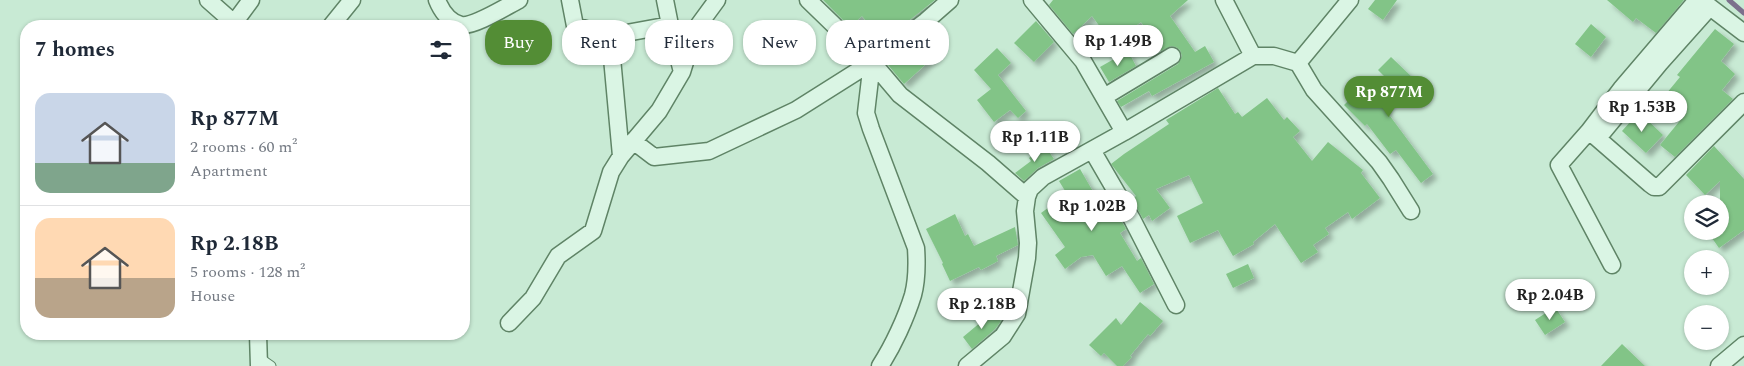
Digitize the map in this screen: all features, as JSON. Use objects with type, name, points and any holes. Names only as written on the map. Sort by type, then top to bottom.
[{"type":"street","points":[[208,0],[232,20]]},
{"type":"street","points":[[239,20],[251,0]]},
{"type":"street","points":[[336,20],[352,0]]},
{"type":"street","points":[[437,0],[442,12],[451,20]]},
{"type":"street","points":[[470,24],[519,0]]},
{"type":"street","points":[[570,0],[574,20]]},
{"type":"street","points":[[664,0],[669,20]]},
{"type":"street","points":[[509,323],[533,298],[558,256],[593,231],[611,172],[620,156],[659,111],[682,72],[695,30],[717,0]]},
{"type":"street","points":[[808,0],[829,20]]},
{"type":"street","points":[[927,20],[950,0]]},
{"type":"street","points":[[1032,0],[1083,61],[1124,132]]},
{"type":"street","points":[[1224,0],[1253,56]]},
{"type":"street","points":[[1298,63],[1350,0]]},
{"type":"street","points":[[1612,266],[1559,165],[1594,134],[1621,90],[1703,2],[1744,33]]},
{"type":"street","points":[[1104,97],[1172,56]]},
{"type":"street","points":[[967,366],[1003,336],[1017,314],[1027,258],[1026,197],[1035,183],[1253,56],[1274,56],[1298,63],[1314,90],[1379,162],[1411,211]]},
{"type":"street","points":[[612,65],[620,156]]},
{"type":"street","points":[[680,65],[682,72]]},
{"type":"street","points":[[633,141],[654,157],[709,151],[796,110],[867,65]]},
{"type":"street","points":[[872,65],[866,113],[870,129],[916,248],[917,266],[913,294],[898,331],[880,366]]},
{"type":"street","points":[[875,65],[900,95],[988,163],[1026,197]]},
{"type":"street","points":[[1594,134],[1650,184],[1654,187],[1659,187],[1744,102]]},
{"type":"street","points":[[1092,150],[1132,220],[1176,305]]},
{"type":"street","points":[[258,340],[258,361]]},
{"type":"street","points":[[1719,366],[1744,345]]},
{"type":"lane","points":[[258,361],[271,366]]},
{"type":"building","points":[[823,0],[935,0],[910,20],[865,20],[862,16],[858,20],[843,20]]},
{"type":"building","points":[[1053,0],[1188,0],[1170,16],[1195,52],[1205,46],[1214,62],[1152,96],[1149,91],[1121,107],[1117,101],[1178,64],[1182,56],[1180,50],[1171,46],[1161,51],[1141,22],[1112,43],[1092,16],[1073,34],[1049,5]]},
{"type":"building","points":[[1375,0],[1397,0],[1383,20],[1368,9]]},
{"type":"building","points":[[1607,0],[1684,0],[1656,33],[1636,18],[1633,22]]},
{"type":"building","points":[[1036,21],[1054,42],[1034,62],[1014,43]]},
{"type":"building","points":[[1591,24],[1606,37],[1591,57],[1575,44]]},
{"type":"building","points":[[1715,29],[1734,44],[1721,61],[1735,74],[1722,90],[1733,99],[1675,157],[1660,145],[1687,112],[1666,94],[1680,77],[1677,75]]},
{"type":"building","points":[[997,48],[1011,63],[998,75],[1026,111],[1018,118],[1010,110],[994,122],[977,100],[991,89],[974,70]]},
{"type":"building","points":[[1128,51],[1136,66],[1109,82],[1100,67]]},
{"type":"building","points":[[1391,57],[1413,78],[1384,108],[1433,174],[1421,183],[1396,150],[1390,154],[1367,124],[1365,126],[1344,105],[1355,94],[1365,104],[1389,81],[1378,70]]},
{"type":"building","points":[[888,65],[925,65],[904,84]]},
{"type":"building","points":[[1218,88],[1235,114],[1238,112],[1242,117],[1267,98],[1284,120],[1287,117],[1300,131],[1293,137],[1312,161],[1328,142],[1363,170],[1361,173],[1380,198],[1352,219],[1348,212],[1325,228],[1329,234],[1313,245],[1318,252],[1301,263],[1275,224],[1253,242],[1254,244],[1233,256],[1218,230],[1190,243],[1177,216],[1203,203],[1189,175],[1156,189],[1170,208],[1152,221],[1149,215],[1143,219],[1132,199],[1136,196],[1111,164],[1169,124],[1166,120]]},
{"type":"building","points":[[1639,112],[1663,135],[1646,153],[1622,131]]},
{"type":"building","points":[[1045,146],[1054,159],[1038,168],[1024,181],[1015,173],[1031,161],[1029,158]]},
{"type":"building","points":[[1714,146],[1744,179],[1744,230],[1719,248],[1713,240],[1729,240],[1729,195],[1720,195],[1720,181],[1705,195],[1686,175]]},
{"type":"building","points":[[1080,169],[1106,214],[1115,209],[1126,229],[1120,233],[1137,261],[1141,258],[1154,284],[1140,293],[1122,266],[1106,276],[1093,255],[1081,257],[1065,269],[1055,255],[1065,247],[1041,213],[1067,194],[1059,181]]},
{"type":"building","points":[[955,214],[965,236],[968,234],[974,246],[1015,227],[1018,245],[996,256],[998,261],[981,270],[979,267],[950,281],[926,229]]},
{"type":"building","points":[[1248,264],[1254,278],[1233,288],[1226,274]]},
{"type":"building","points":[[1140,302],[1163,321],[1150,336],[1148,334],[1130,356],[1132,357],[1123,366],[1117,366],[1104,353],[1101,356],[1089,345],[1116,318],[1121,325]]},
{"type":"building","points":[[1555,307],[1565,322],[1545,335],[1535,320]]},
{"type":"building","points":[[993,312],[1001,321],[995,329],[972,349],[963,337]]},
{"type":"building","points":[[1622,344],[1645,366],[1601,366]]},
{"type":"waterway","points":[[1729,0],[1744,13]]}]
